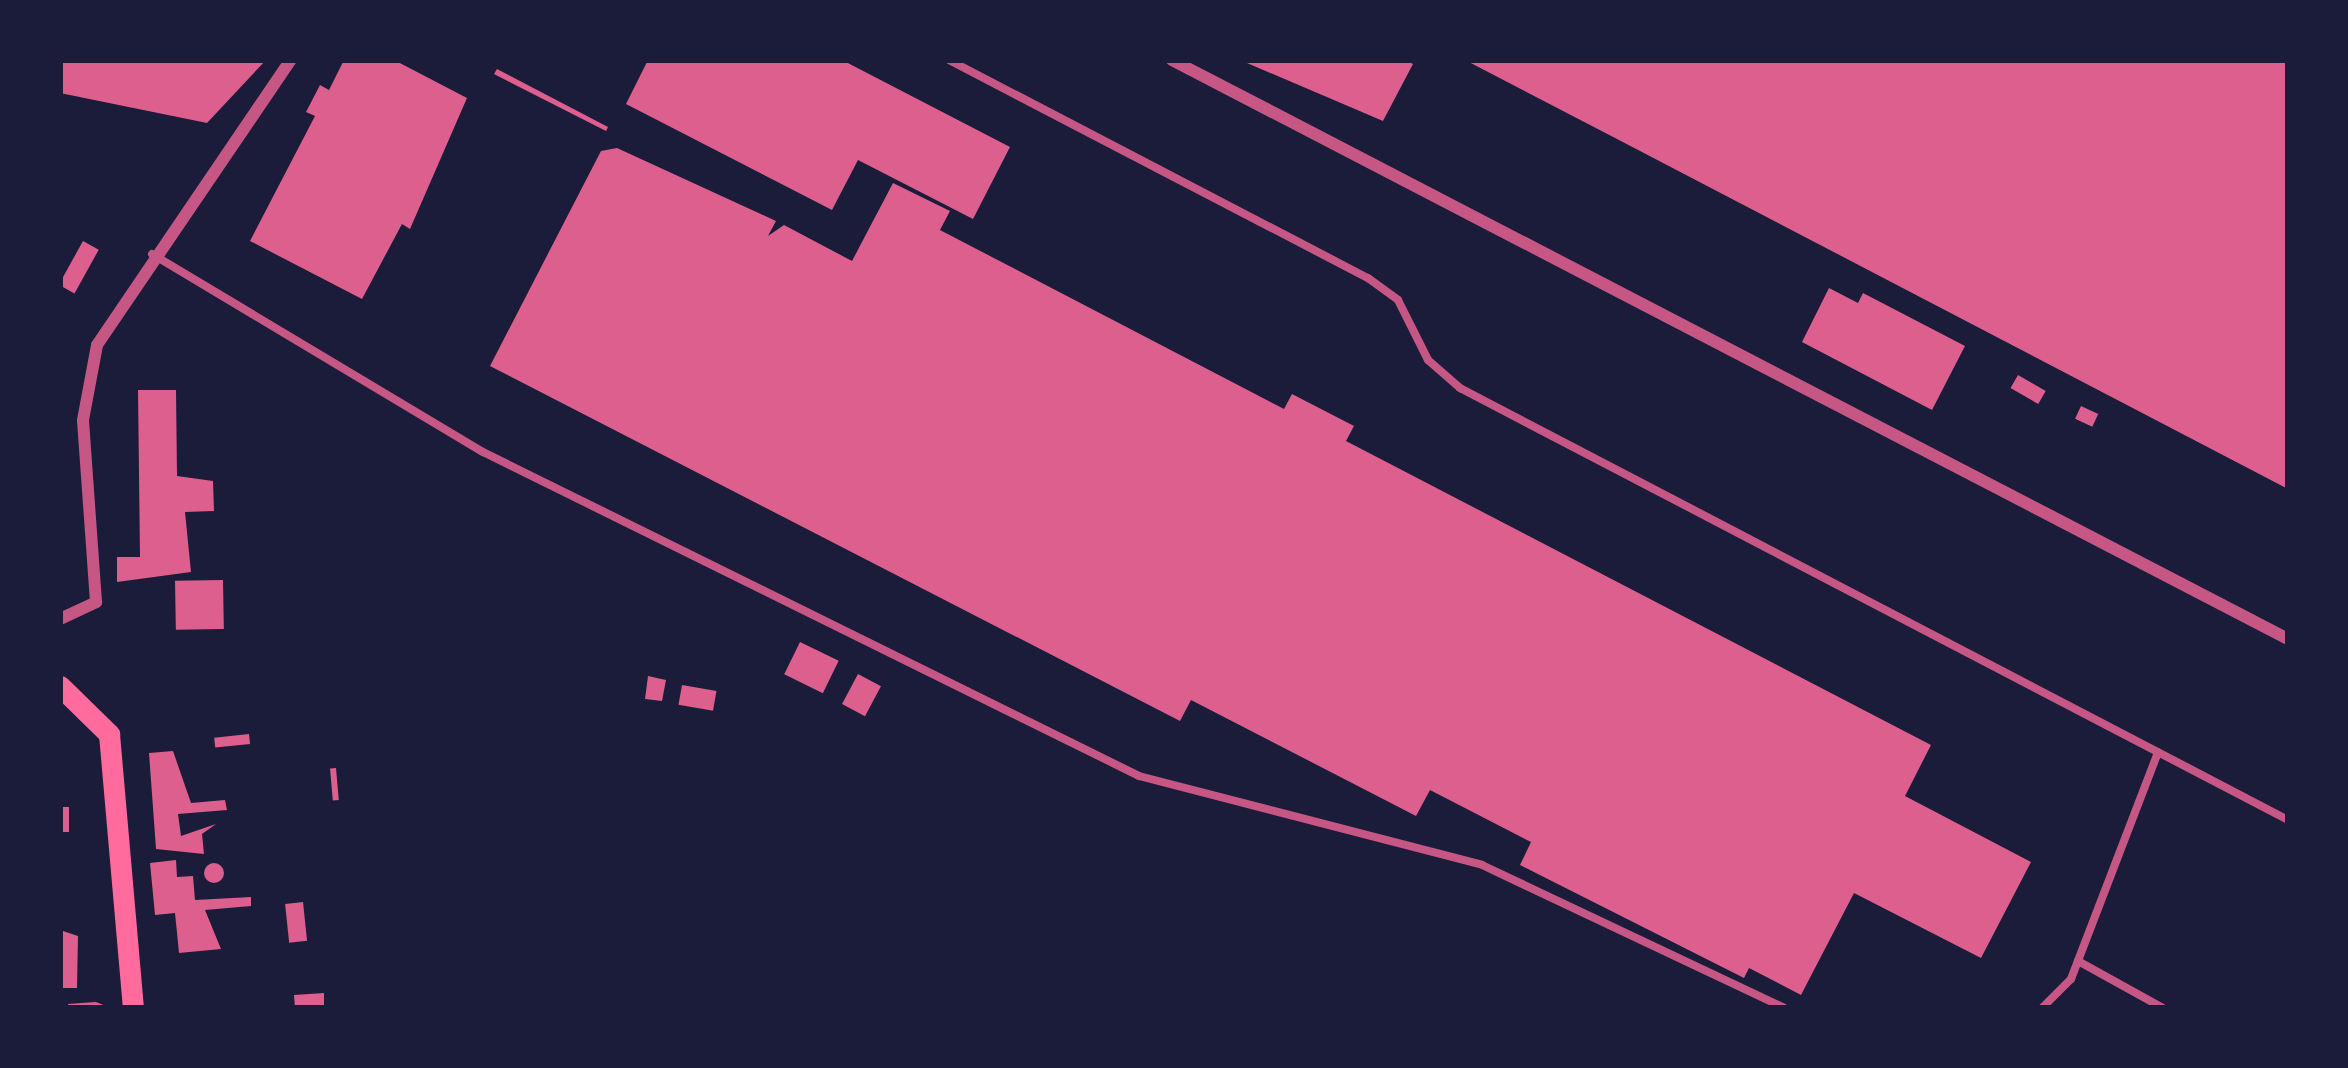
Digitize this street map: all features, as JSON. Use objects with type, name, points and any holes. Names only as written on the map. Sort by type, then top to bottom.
[{"type":"main road","points":[[60,686],[109,734],[133,1008]]},
{"type":"street","points":[[60,619],[96,602],[83,441],[91,362],[152,254],[291,60]]},
{"type":"street","points":[[1172,60],[2288,639]]},
{"type":"lane","points":[[949,60],[1368,278],[1398,300],[1429,360],[1460,388],[2288,820]]},
{"type":"lane","points":[[152,254],[483,452],[1139,776],[1494,869],[1784,1008]]},
{"type":"lane","points":[[2042,1008],[2078,962],[2158,752]]},
{"type":"lane","points":[[2078,962],[2164,1008]]},
{"type":"building","points":[[60,60],[266,60],[207,123],[60,93]]},
{"type":"building","points":[[344,60],[394,60],[467,98],[410,229],[402,224],[362,299],[250,241],[315,116],[306,112],[320,85],[329,90]]},
{"type":"building","points":[[648,60],[842,60],[1010,147],[973,219],[858,160],[832,210],[626,104]]},
{"type":"building","points":[[1240,60],[1405,60],[1413,64],[1383,121]]},
{"type":"building","points":[[1465,60],[2288,60],[2288,489],[1617,139]]},
{"type":"building","points":[[497,69],[608,127],[606,131],[494,74]]},
{"type":"building","points":[[617,148],[776,221],[768,236],[784,225],[852,261],[893,183],[950,211],[940,230],[1284,409],[1292,394],[1354,426],[1346,441],[1931,745],[1905,796],[2031,862],[1981,958],[1854,893],[1801,995],[1749,968],[1744,978],[1520,865],[1531,842],[1430,790],[1416,816],[1191,700],[1180,721],[490,366],[601,151]]},
{"type":"building","points":[[83,241],[99,250],[75,293],[60,282]]},
{"type":"building","points":[[1829,288],[1858,303],[1863,293],[1965,346],[1932,410],[1802,342]]},
{"type":"building","points":[[2018,375],[2046,391],[2038,404],[2010,388]]},
{"type":"building","points":[[138,390],[176,390],[177,476],[213,481],[214,511],[185,512],[191,572],[117,582],[117,557],[140,557]]},
{"type":"building","points":[[2081,406],[2098,414],[2092,427],[2075,419]]},
{"type":"building","points":[[223,580],[224,629],[176,630],[175,581]]},
{"type":"building","points":[[800,642],[839,661],[823,693],[784,674]]},
{"type":"building","points":[[858,674],[881,686],[865,716],[842,704]]},
{"type":"building","points":[[648,676],[666,680],[662,701],[645,699]]},
{"type":"building","points":[[682,685],[716,691],[713,711],[679,705]]},
{"type":"building","points":[[249,734],[250,744],[215,748],[214,738]]},
{"type":"building","points":[[173,751],[191,803],[225,800],[227,810],[178,814],[181,836],[216,824],[202,834],[204,854],[156,849],[149,753]]},
{"type":"building","points":[[336,768],[339,800],[333,800],[330,769]]},
{"type":"building","points":[[60,807],[69,807],[69,832],[60,832]]},
{"type":"building","points":[[176,860],[177,877],[193,876],[195,900],[251,897],[251,906],[205,910],[221,949],[179,953],[175,913],[155,915],[150,863]]},
{"type":"building","points":[[214,863],[224,873],[214,883],[204,873]]},
{"type":"building","points":[[303,902],[307,941],[289,943],[285,904]]},
{"type":"building","points":[[60,930],[78,936],[77,988],[60,988]]},
{"type":"building","points":[[324,993],[324,1008],[295,1008],[294,995]]},
{"type":"building","points":[[96,1002],[111,1008],[69,1008],[68,1004]]}]
